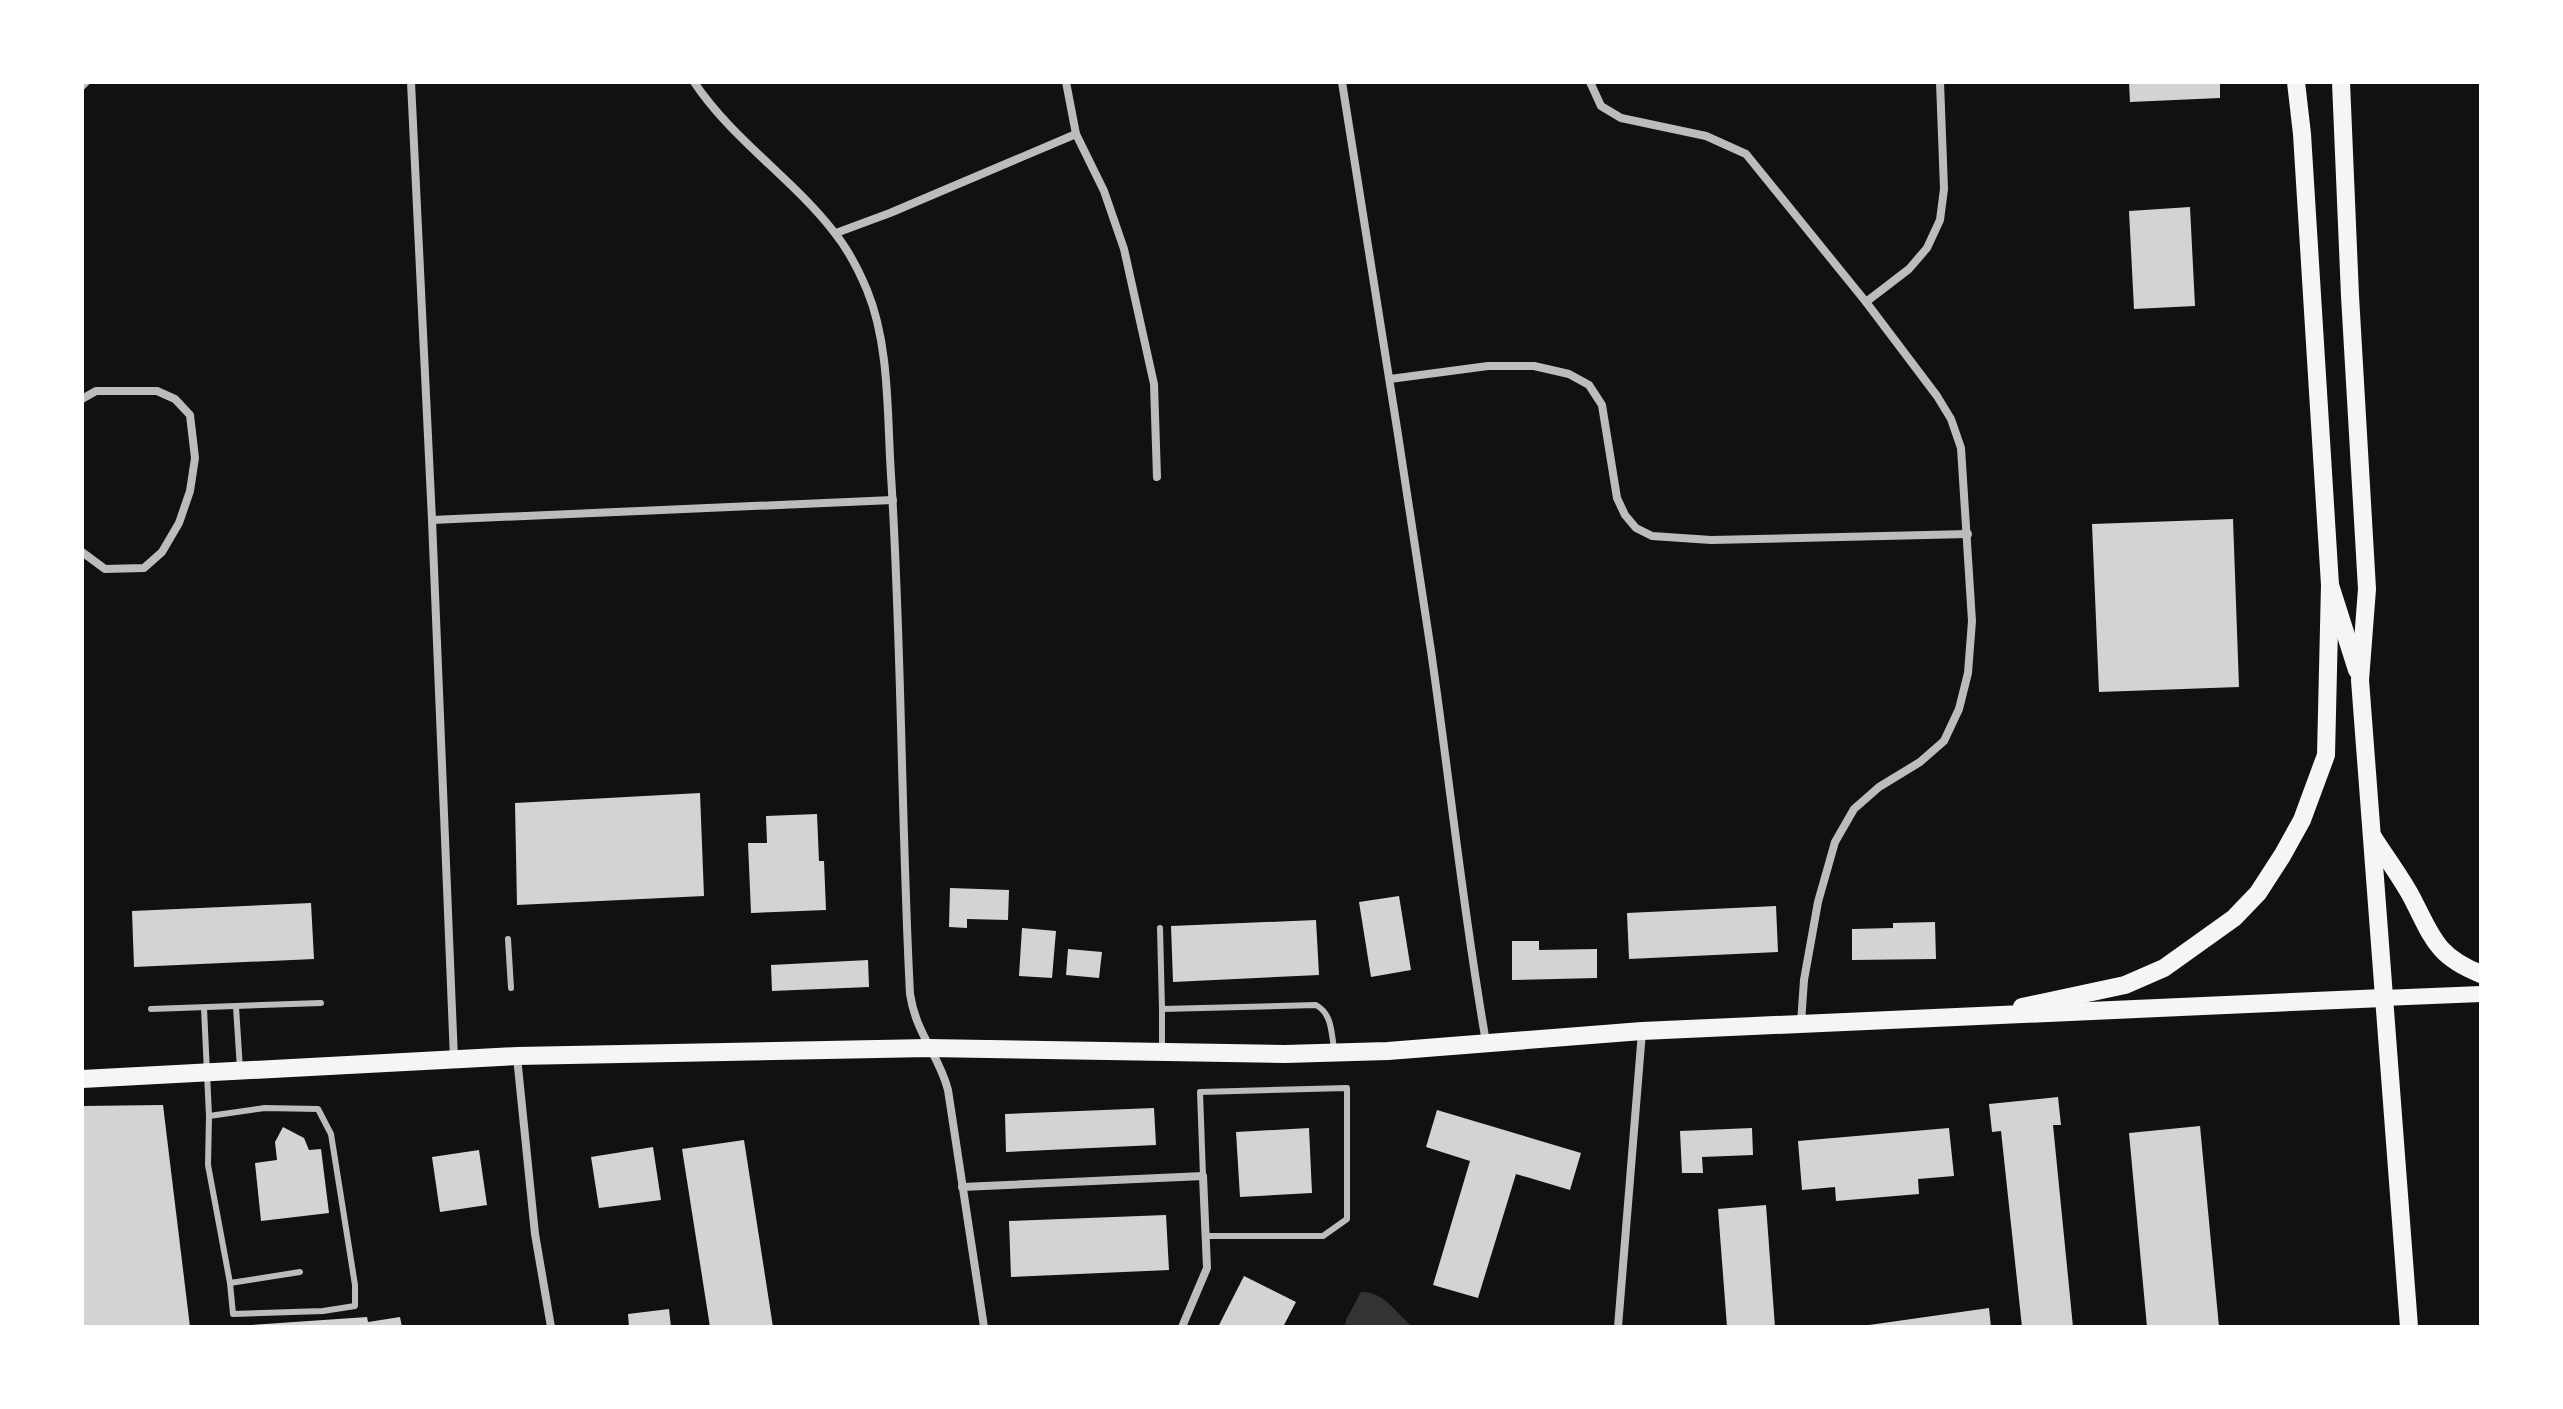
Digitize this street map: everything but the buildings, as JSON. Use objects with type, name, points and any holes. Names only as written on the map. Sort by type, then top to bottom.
[{"type":"main road","points":[[1975,1018],[2125,985],[2164,968],[2234,918],[2258,893],[2282,856],[2313,795],[2326,755],[2328,735],[2330,585],[2302,134],[2296,82]]},
{"type":"main road","points":[[2341,82],[2367,589],[2360,680],[2409,1327]]},
{"type":"main road","points":[[2330,585],[2360,680]]},
{"type":"main road","points":[[2371,835],[2410,893],[2435,943],[2462,967],[2481,974]]},
{"type":"main road","points":[[82,1079],[207,1075],[517,1056],[928,1048],[1162,1052],[1412,1050],[1642,1031],[2481,994]]},
{"type":"street","points":[[411,82],[454,1059]]},
{"type":"street","points":[[694,82],[709,105],[836,233],[867,289],[877,323],[884,366],[893,500],[910,994],[917,1025],[940,1067],[948,1090],[984,1327]]},
{"type":"street","points":[[1066,82],[1076,134],[1104,191],[1124,249],[1154,384],[1157,477]]},
{"type":"street","points":[[1342,82],[1390,379],[1431,654],[1471,957],[1486,1042]]},
{"type":"street","points":[[1590,82],[1601,106],[1621,118],[1706,136],[1746,154],[1866,302],[1937,396],[1951,419],[1961,448],[1972,621],[1968,673],[1959,709],[1944,741],[1920,762],[1879,787],[1854,809],[1835,842],[1818,902],[1804,980],[1801,1024]]},
{"type":"street","points":[[1866,302],[1909,269],[1927,248],[1940,220],[1944,189],[1940,82]]},
{"type":"street","points":[[836,233],[1076,134]]},
{"type":"street","points":[[1390,379],[1488,366],[1534,366],[1569,374],[1589,385],[1602,405],[1617,498],[1636,528],[1652,536],[1711,540],[1968,534]]},
{"type":"street","points":[[82,399],[96,391],[157,391],[175,399],[190,415],[195,458],[190,491],[179,523],[162,552],[144,568],[105,569],[82,552]]},
{"type":"street","points":[[432,520],[893,500]]},
{"type":"street","points":[[1618,1327],[1642,1031]]},
{"type":"street","points":[[517,1056],[535,1234],[551,1327]]},
{"type":"street","points":[[962,1187],[1203,1176],[1207,1268],[1182,1327]]},
{"type":"lane","points":[[1160,928],[1162,1052]]},
{"type":"lane","points":[[508,939],[511,988]]},
{"type":"lane","points":[[151,1009],[321,1003]]},
{"type":"lane","points":[[1162,1009],[1316,1005],[1325,1010],[1330,1022],[1334,1052]]},
{"type":"lane","points":[[236,1007],[240,1073]]},
{"type":"lane","points":[[204,1008],[208,1165],[233,1314],[323,1311],[355,1306],[355,1285],[331,1134],[318,1109],[265,1108],[209,1116]]},
{"type":"lane","points":[[1203,1176],[1200,1092],[1347,1088],[1347,1219],[1323,1236],[1206,1236]]},
{"type":"lane","points":[[230,1283],[300,1272]]},
{"type":"shaded area","points":[[1361,1292],[1384,1299],[1413,1327],[1345,1327]]}]
